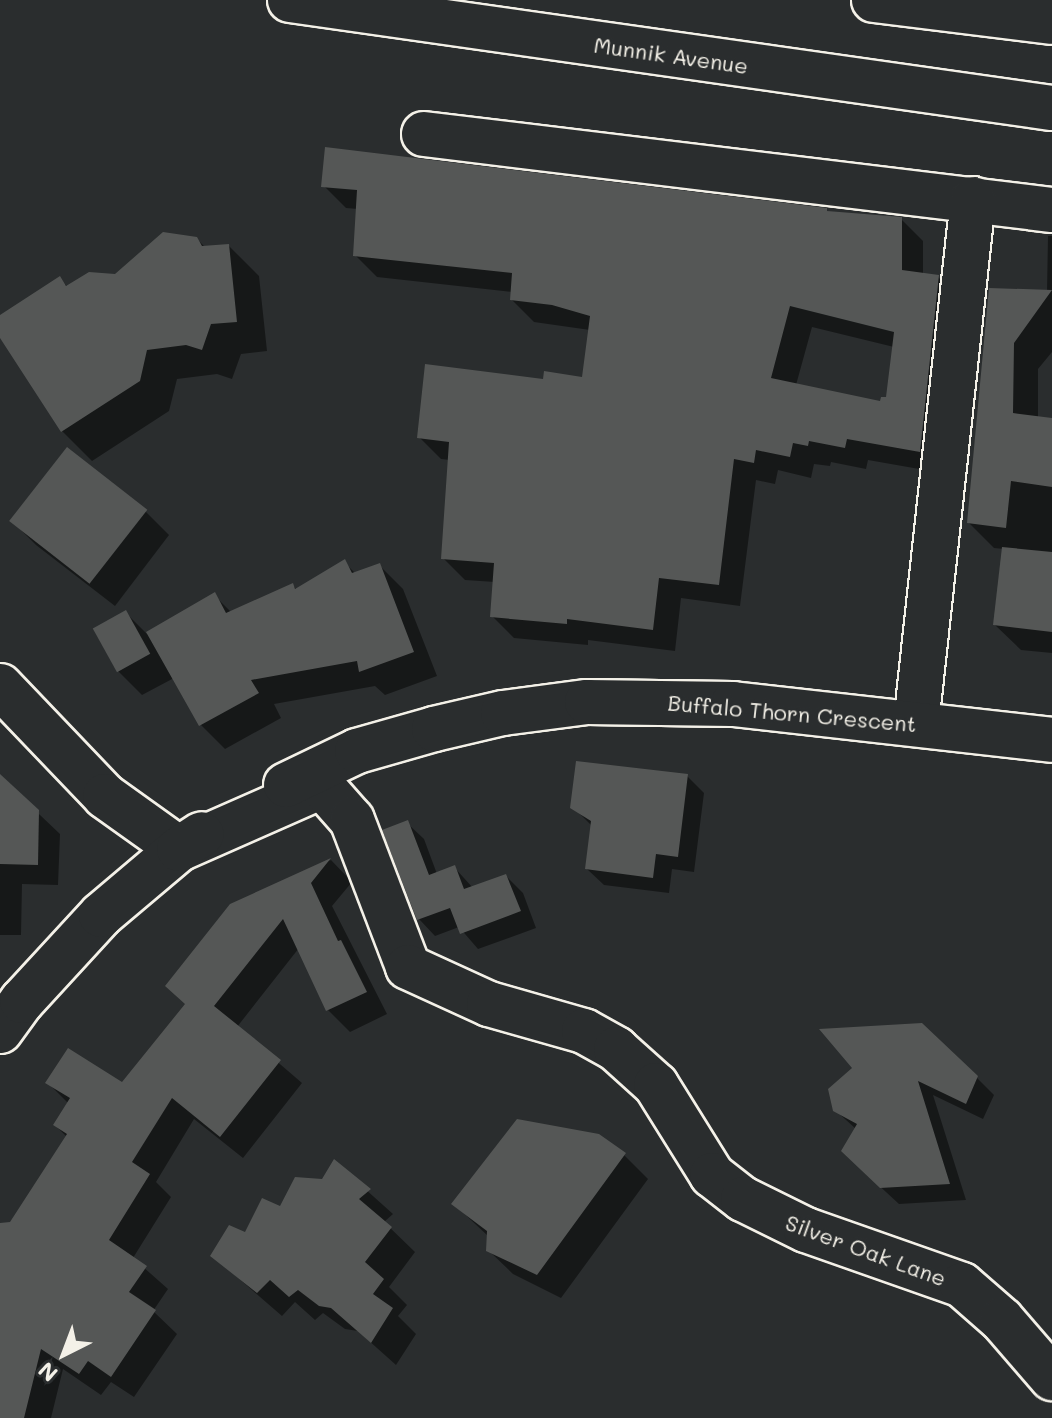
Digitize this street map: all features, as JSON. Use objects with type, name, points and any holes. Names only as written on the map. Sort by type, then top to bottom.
[{"type":"street","name":"Munnik Avenue","points":[[290,0],[1052,108]]},
{"type":"street","points":[[874,0],[1052,22]]},
{"type":"street","points":[[424,134],[1052,210]]},
{"type":"street","points":[[916,724],[973,199]]},
{"type":"street","points":[[0,686],[105,796],[179,849]]},
{"type":"street","name":"Buffalo Thorn Crescent","points":[[0,1031],[22,1001],[101,915],[179,849],[260,798],[357,751],[503,713],[587,702],[670,700],[794,709],[1052,740]]},
{"type":"street","name":"Buffalo Thorn Crescent","points":[[179,849],[322,786],[352,820],[385,914],[408,967],[489,1004],[584,1031],[616,1049],[656,1085]]},
{"type":"street","name":"Silver Oak Lane","points":[[656,1085],[703,1163],[743,1199],[806,1230],[962,1285],[1002,1320],[1052,1378]]},
{"type":"building","points":[[325,147],[827,208],[827,211],[902,217],[902,270],[939,275],[920,452],[847,439],[845,448],[809,441],[808,446],[793,443],[790,457],[756,450],[754,463],[734,459],[719,585],[659,578],[653,630],[567,619],[567,624],[490,617],[494,563],[441,559],[449,442],[417,438],[425,364],[543,379],[544,371],[582,377],[590,316],[552,305],[510,300],[512,273],[353,256],[357,190],[321,187]],"holes":[[[790,306],[894,332],[886,397],[881,397],[880,401],[771,378]]]},
{"type":"building","points":[[163,232],[197,237],[202,246],[229,244],[237,322],[211,324],[202,350],[186,345],[147,350],[140,381],[61,432],[0,338],[0,315],[60,276],[66,286],[89,272],[115,274]]},
{"type":"building","points":[[989,288],[1052,290],[1014,343],[1013,413],[1052,418],[1052,487],[1011,481],[1006,528],[967,523]]},
{"type":"building","points":[[67,447],[147,510],[90,584],[9,521]]},
{"type":"building","points":[[1002,547],[1052,552],[1052,632],[993,625]]},
{"type":"building","points":[[345,559],[352,573],[380,563],[414,652],[359,672],[357,661],[251,680],[259,693],[199,726],[146,632],[215,592],[226,613],[293,583],[295,589]]},
{"type":"building","points":[[126,610],[150,654],[117,672],[93,628]]},
{"type":"building","points":[[576,761],[688,774],[678,857],[656,854],[653,878],[585,869],[591,821],[570,808]]},
{"type":"building","points":[[0,774],[39,810],[38,865],[0,864]]},
{"type":"building","points":[[408,820],[429,875],[455,865],[464,889],[506,874],[521,911],[460,934],[450,908],[417,920],[382,830]]},
{"type":"building","points":[[331,858],[311,883],[338,941],[341,940],[367,992],[326,1011],[283,919],[214,1006],[281,1060],[220,1137],[172,1098],[132,1162],[150,1174],[109,1240],[147,1266],[129,1292],[156,1310],[111,1377],[88,1361],[79,1374],[41,1349],[24,1418],[0,1418],[0,1223],[10,1222],[67,1134],[53,1125],[70,1098],[45,1083],[68,1048],[122,1082],[185,1004],[165,986],[230,904]]},
{"type":"building","points":[[922,1023],[978,1076],[966,1104],[918,1081],[950,1184],[880,1188],[841,1151],[857,1124],[833,1111],[828,1089],[852,1068],[819,1029]]},
{"type":"building","points":[[517,1119],[599,1134],[626,1153],[537,1275],[486,1251],[487,1231],[451,1204]]},
{"type":"building","points":[[334,1159],[371,1189],[359,1199],[392,1227],[365,1262],[384,1279],[373,1294],[393,1308],[371,1343],[331,1308],[319,1306],[298,1290],[289,1297],[270,1280],[257,1293],[210,1256],[229,1225],[245,1232],[262,1198],[280,1206],[295,1177],[322,1179]]}]
